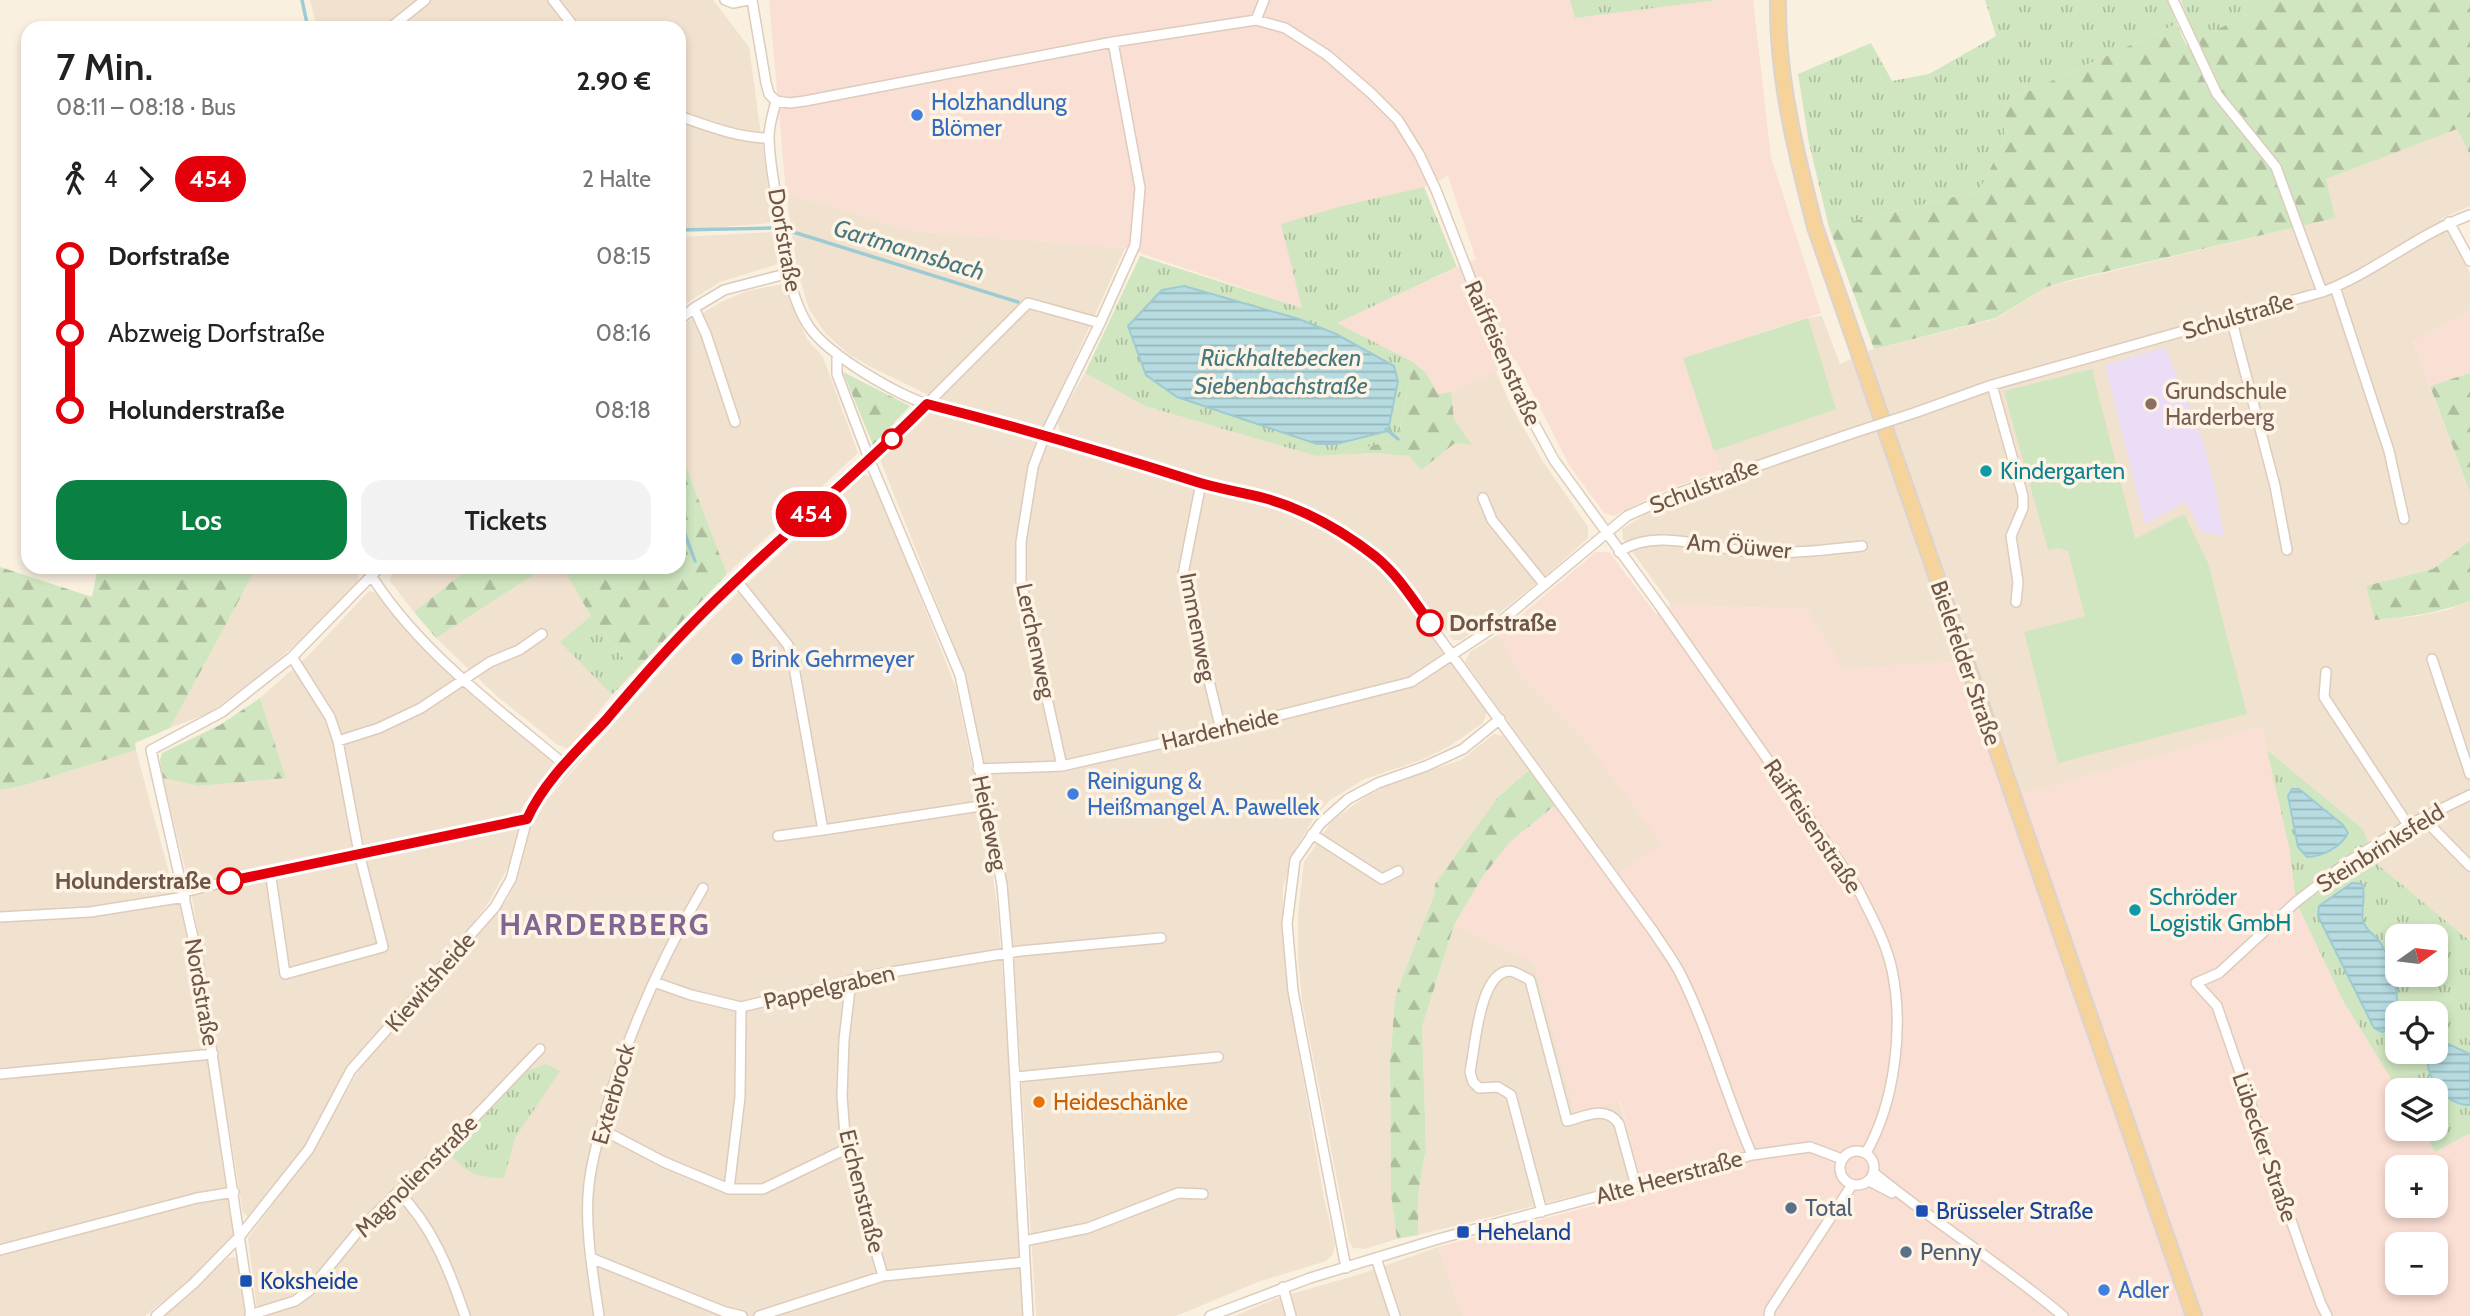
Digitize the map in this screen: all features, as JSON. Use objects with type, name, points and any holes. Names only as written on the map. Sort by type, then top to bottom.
[{"type":"main road","name":"Bielefelder Straße","points":[[1778,0],[1782,74],[1788,112],[1815,227],[2194,1316]]},
{"type":"street","points":[[399,21],[425,0]]},
{"type":"street","points":[[553,0],[570,21]]},
{"type":"street","points":[[726,0],[733,3],[750,0],[766,83],[769,94],[776,101]]},
{"type":"street","points":[[1256,20],[1264,0]]},
{"type":"street","points":[[2173,0],[2217,94],[2276,167],[2322,292]]},
{"type":"street","name":"Raiffeisenstraße","points":[[776,101],[804,101],[1113,42],[1256,20],[1285,28],[1327,55],[1398,120],[1419,154],[1436,190],[1516,392],[1554,460],[1857,887],[1882,936],[1892,969],[1898,1007],[1897,1044],[1876,1136],[1866,1153]]},
{"type":"street","name":"Lerchenweg","points":[[1062,766],[1021,581],[1023,530],[1033,467],[1045,435],[1135,245],[1140,188],[1113,42]]},
{"type":"street","name":"Dorfstraße","points":[[776,101],[769,138],[789,273],[805,320],[811,330],[837,355],[876,379],[927,404],[1045,435],[1201,483],[1266,498],[1327,525],[1377,558],[1393,574],[1500,719],[1678,970],[1699,1014],[1752,1155]]},
{"type":"street","points":[[686,118],[725,132],[769,138]]},
{"type":"street","name":"Schulstraße","points":[[1453,655],[1494,627],[1627,516],[1676,494],[1992,385],[2335,288],[2449,222],[2470,215]]},
{"type":"street","points":[[2449,222],[2470,261]]},
{"type":"street","points":[[686,314],[724,290],[789,273]]},
{"type":"street","points":[[2335,288],[2389,451],[2404,519]]},
{"type":"street","name":"Kiewitsheide","points":[[156,1316],[194,1283],[240,1236],[309,1149],[351,1070],[495,907],[511,879],[527,819],[535,802],[687,629],[870,461],[1028,303],[1100,323]]},
{"type":"street","points":[[694,308],[706,334],[735,422]]},
{"type":"street","points":[[2231,318],[2276,485],[2287,550]]},
{"type":"street","name":"Heideweg","points":[[837,355],[838,374],[870,461],[960,675],[987,805],[1002,885],[1008,954],[1028,1316]]},
{"type":"street","points":[[1992,385],[2023,496],[2023,508],[2011,536],[2018,582],[2016,601]]},
{"type":"street","name":"Immenweg","points":[[1201,483],[1183,574],[1221,730]]},
{"type":"street","points":[[1483,498],[1492,520],[1545,584]]},
{"type":"street","name":"Am Öüwer","points":[[1619,552],[1631,544],[1661,539],[1756,552],[1862,546]]},
{"type":"street","points":[[271,871],[285,974],[383,947],[359,853],[338,741],[330,717],[292,657],[365,574]]},
{"type":"street","points":[[370,574],[413,629],[462,679],[565,765]]},
{"type":"street","points":[[737,581],[788,645],[792,656],[823,830]]},
{"type":"street","points":[[338,741],[379,728],[421,708],[462,679],[490,662],[519,650],[542,634]]},
{"type":"street","name":"Harderheide","points":[[978,769],[1062,766],[1221,730],[1411,682],[1453,655]]},
{"type":"street","name":"Nordstraße","points":[[240,1236],[213,1054],[185,894],[151,750],[222,712],[292,657]]},
{"type":"street","points":[[2432,659],[2470,774]]},
{"type":"street","points":[[2326,672],[2324,697],[2408,825]]},
{"type":"street","points":[[1346,1268],[1293,991],[1287,924],[1296,860],[1320,824],[1348,799],[1378,783],[1463,749],[1500,719]]},
{"type":"street","name":"Steinbrinksfeld","points":[[2196,983],[2219,974],[2296,902],[2349,861],[2408,825],[2470,795]]},
{"type":"street","points":[[778,836],[987,805]]},
{"type":"street","points":[[2423,818],[2470,866]]},
{"type":"street","points":[[0,918],[90,912],[185,894],[271,871],[527,819]]},
{"type":"street","points":[[1312,834],[1382,879],[1398,871]]},
{"type":"street","name":"Exterbrock","points":[[599,1316],[590,1258],[589,1185],[601,1129],[634,1023],[681,925],[703,888]]},
{"type":"street","name":"Pappelgraben","points":[[654,982],[691,995],[741,1007],[879,974],[1020,951],[1161,938]]},
{"type":"street","points":[[1542,1212],[1511,1095],[1498,1087],[1479,1088],[1473,1082],[1470,1072],[1485,992],[1499,974],[1511,971],[1530,979],[1567,1121],[1602,1111],[1613,1115],[1619,1124],[1636,1186]]},
{"type":"street","name":"Eichenstraße","points":[[852,980],[844,1040],[842,1096],[846,1149],[883,1276]]},
{"type":"street","name":"Lübecker Straße","points":[[2196,983],[2217,1006],[2299,1245],[2320,1304],[2327,1316]]},
{"type":"street","points":[[729,1189],[740,1097],[741,1007]]},
{"type":"street","name":"Magnolienstraße","points":[[251,1315],[295,1301],[310,1290],[360,1229],[476,1116],[540,1049]]},
{"type":"street","points":[[0,1074],[213,1054]]},
{"type":"street","points":[[1016,1077],[1218,1057]]},
{"type":"street","points":[[601,1129],[664,1161],[729,1189],[763,1189],[846,1149]]},
{"type":"street","name":"Alte Heerstraße","points":[[1210,1316],[1283,1287],[1438,1239],[1752,1155],[1780,1149],[1810,1147],[1842,1159]]},
{"type":"street","points":[[1856,1150],[1866,1153],[1873,1161],[1871,1177],[1864,1184],[1852,1185],[1841,1174],[1842,1159],[1856,1150]]},
{"type":"street","points":[[1871,1177],[2038,1294],[2063,1316]]},
{"type":"street","points":[[1769,1316],[1770,1310],[1852,1185]]},
{"type":"street","points":[[0,1250],[197,1198],[234,1192]]},
{"type":"street","points":[[398,1192],[415,1209],[428,1229],[463,1315]]},
{"type":"street","points":[[1024,1241],[1088,1228],[1178,1193],[1203,1194]]},
{"type":"street","points":[[240,1236],[251,1315]]},
{"type":"street","points":[[590,1258],[725,1312],[742,1316]]},
{"type":"street","points":[[1376,1258],[1395,1316]]},
{"type":"street","points":[[759,1316],[883,1276],[1025,1262]]},
{"type":"street","points":[[1283,1287],[1291,1316]]},
{"type":"shaded area","points":[[310,0],[713,0],[749,47],[773,223],[686,229],[686,21],[315,21]]},
{"type":"shaded area","points":[[769,0],[1570,0],[1575,18],[1718,0],[1753,0],[1771,157],[1821,313],[1683,358],[1721,470],[1661,492],[1614,516],[1604,513],[1569,465],[1516,360],[1451,392],[1438,394],[1426,373],[1413,362],[1336,323],[1476,259],[1448,176],[1424,187],[1342,206],[1302,308],[1125,248],[912,231],[786,193]]},
{"type":"shaded area","points":[[2457,129],[2470,155],[2470,206],[2442,218],[2470,273],[2470,311],[2413,342],[2470,493],[2470,541],[2433,569],[2366,587],[2376,620],[2418,616],[2447,610],[2470,601],[2470,941],[2377,864],[2363,829],[2267,750],[2262,727],[2013,797],[1966,661],[1843,669],[1807,609],[1671,605],[1623,539],[1622,529],[1649,512],[1724,485],[1683,358],[1808,318],[1822,316],[1840,364],[1874,349],[1996,319],[2046,287],[2334,218],[2325,179]]},
{"type":"shaded area","points":[[786,193],[912,231],[1125,248],[1046,423],[1039,428],[941,401],[847,353],[825,333],[809,309],[797,269]]},
{"type":"shaded area","points":[[772,232],[778,264],[720,282],[686,304],[686,237]]},
{"type":"shaded area","points":[[783,284],[807,339],[823,357],[858,453],[727,574],[686,466],[686,323],[723,301],[747,291]]},
{"type":"shaded area","points":[[2470,311],[2470,373],[2430,386],[2413,342]]},
{"type":"shaded area","name":"Grundschule Harderberg","points":[[2165,347],[2204,444],[2224,536],[2202,533],[2186,502],[2145,524],[2105,365]]},
{"type":"shaded area","points":[[1496,372],[1511,406],[1542,460],[1588,527],[1588,538],[1492,619],[1461,640],[1453,640],[1412,586],[1372,544],[1332,517],[1253,487],[1215,479],[1061,433],[1057,422],[1085,373],[1145,406],[1316,456],[1374,453],[1409,456],[1421,469],[1455,443],[1471,444],[1454,419],[1451,392]]},
{"type":"shaded area","points":[[930,411],[1064,446],[1211,492],[1274,507],[1328,533],[1374,564],[1410,603],[1487,712],[1483,723],[1448,747],[1421,760],[1365,779],[1330,800],[1314,818],[1294,851],[1283,888],[1283,931],[1289,997],[1324,1199],[1335,1245],[1333,1254],[1326,1261],[1258,1282],[1176,1316],[1036,1316],[1013,942],[999,833],[965,674],[880,459]]},
{"type":"shaded area","points":[[864,475],[873,477],[956,688],[990,855],[997,906],[1012,1091],[1024,1316],[258,1316],[248,1238],[309,1156],[361,1067],[463,954],[507,900],[518,876],[530,825],[539,809],[675,655]]},
{"type":"shaded area","points":[[1596,552],[1609,552],[1656,614],[1671,605],[1807,609],[1843,669],[1966,661],[2013,797],[2262,727],[2289,847],[2296,902],[2342,999],[2391,1078],[2385,1078],[2385,1141],[2428,1141],[2435,1152],[2470,1133],[2470,1316],[1463,1316],[1438,1247],[1644,1192],[1620,1101],[1575,1113],[1535,963],[1454,925],[1483,876],[1510,842],[1555,805],[1609,881],[1661,844],[1589,745],[1519,674],[1499,634]]},
{"type":"shaded area","points":[[358,574],[358,581],[303,638],[253,681],[209,713],[170,728],[252,576]]},
{"type":"shaded area","points":[[392,574],[461,574],[414,612],[390,581]]},
{"type":"shaded area","points":[[535,574],[566,574],[591,616],[561,642],[612,695],[569,749],[558,745],[498,697],[436,638]]},
{"type":"shaded area","points":[[369,591],[379,594],[414,638],[475,698],[554,764],[523,806],[508,867],[489,902],[451,952],[348,1068],[307,1144],[248,1217],[243,1213],[192,897],[163,778],[198,786],[286,778],[260,698],[308,656]]},
{"type":"shaded area","points":[[1499,634],[1519,674],[1589,745],[1662,844],[1619,874],[1465,662],[1470,652]]},
{"type":"shaded area","points":[[1494,734],[1503,736],[1529,770],[1497,798],[1435,884],[1434,895],[1395,997],[1390,1065],[1391,1195],[1397,1239],[1365,1249],[1353,1248],[1349,1241],[1302,1000],[1298,960],[1298,913],[1304,862],[1332,821],[1365,797],[1389,784],[1461,760]]},
{"type":"shaded area","points":[[136,750],[188,935],[236,1233],[184,1285],[145,1316],[0,1316],[0,790],[22,786]]},
{"type":"shaded area","points":[[1454,925],[1535,963],[1575,1112],[1619,1101],[1641,1179],[1418,1235],[1418,1195],[1426,1148],[1422,1027]]},
{"type":"shaded area","points":[[1438,1247],[1463,1316],[1234,1316],[1278,1298],[1364,1273]]},
{"type":"shaded area","points":[[234,1257],[239,1261],[246,1316],[163,1316],[228,1258]]},
{"type":"green space","points":[[1570,0],[1718,0],[1575,18]]},
{"type":"green space","points":[[1985,0],[2168,0],[2177,24],[2007,101],[2003,144],[1979,191],[1829,227],[1809,143],[1798,74],[1871,43],[1892,81],[1929,74],[1996,36]]},
{"type":"green space","points":[[2262,0],[2250,13],[2196,40],[2181,1]]},
{"type":"green space","points":[[2262,0],[2470,0],[2470,155],[2457,129],[2326,179],[2335,218],[2074,279],[2046,287],[1996,318],[1874,349],[1829,227],[1979,191],[2003,144],[2007,101],[2177,24],[2186,45],[2250,13]]},
{"type":"green space","points":[[1424,187],[1457,267],[1337,323],[1413,362],[1398,439],[1336,455],[1316,456],[1145,406],[1085,373],[1140,256],[1302,308],[1281,224],[1342,206]]},
{"type":"green space","points":[[1808,318],[1836,409],[1714,451],[1683,358]]},
{"type":"green space","points":[[1413,362],[1426,373],[1438,394],[1451,392],[1454,419],[1472,445],[1455,443],[1421,470],[1409,456],[1374,453],[1336,455],[1398,439]]},
{"type":"green space","points":[[2092,369],[2135,539],[2184,514],[2208,563],[2247,714],[2058,763],[2024,632],[2085,616],[2068,551],[2059,548],[2048,550],[2004,391]]},
{"type":"green space","points":[[843,372],[910,406],[873,445]]},
{"type":"green space","points":[[2470,373],[2470,493],[2430,386]]},
{"type":"green space","points":[[686,466],[727,574],[634,672],[591,616],[566,574],[686,574]]},
{"type":"green space","points":[[2470,541],[2470,601],[2423,614],[2375,620],[2366,586],[2433,569]]},
{"type":"green space","points":[[0,567],[92,597],[97,574],[252,574],[170,728],[135,743],[136,750],[22,786],[0,790]]},
{"type":"green space","points":[[461,574],[535,574],[436,638],[414,612]]},
{"type":"green space","points":[[591,616],[634,672],[612,695],[560,642]]},
{"type":"green space","points":[[260,698],[286,778],[198,786],[163,778],[160,760],[162,753],[220,725]]},
{"type":"green space","points":[[2267,750],[2363,829],[2377,864],[2470,941],[2470,1133],[2435,1152],[2428,1141],[2448,1141],[2448,1078],[2391,1078],[2342,999],[2296,902],[2289,847]]},
{"type":"green space","points":[[1529,770],[1555,805],[1510,842],[1483,876],[1454,925],[1422,1027],[1426,1148],[1418,1195],[1418,1235],[1397,1239],[1391,1195],[1390,1065],[1395,997],[1434,895],[1435,884],[1497,798]]},
{"type":"green space","points":[[546,1064],[560,1071],[515,1138],[504,1178],[472,1173],[447,1152],[526,1071]]},
{"type":"water","name":"Rückhaltebecken Siebenbachstraße","points":[[1184,286],[1299,319],[1336,334],[1394,366],[1398,381],[1388,431],[1336,444],[1317,444],[1177,397],[1146,375],[1128,326],[1162,290]]},
{"type":"water","points":[[2292,789],[2299,789],[2343,825],[2348,833],[2336,847],[2307,857],[2298,847],[2288,796]]},
{"type":"water","points":[[2352,883],[2362,884],[2363,921],[2385,951],[2385,987],[2396,987],[2397,1001],[2385,1001],[2385,1031],[2374,1028],[2318,916],[2319,906]]},
{"type":"water","points":[[2448,1044],[2470,1054],[2470,1105],[2448,1098],[2448,1078],[2432,1078],[2428,1064],[2448,1064]]},
{"type":"waterway","name":"Gartmannsbach","points":[[302,0],[306,21]]},
{"type":"waterway","name":"Gartmannsbach","points":[[686,230],[771,228]]},
{"type":"waterway","name":"Gartmannsbach","points":[[790,231],[1018,302]]},
{"type":"waterway","name":"Gartmannsbach","points":[[1386,429],[1398,439]]},
{"type":"waterway","points":[[686,537],[695,561]]},
{"type":"bus line","name":"454","points":[[230,881],[527,819],[535,802],[565,765],[687,629],[870,461],[927,404],[1105,452],[1201,483],[1266,498],[1294,509],[1327,525],[1377,558],[1393,574],[1430,623]]},
{"type":"place","name":"Holzhandlung Blömer","points":[[917,115]]},
{"type":"place","name":"Grundschule Harderberg","points":[[2151,404]]},
{"type":"place","name":"Kindergarten","points":[[1986,471]]},
{"type":"place","name":"Dorfstraße","points":[[1430,623]]},
{"type":"place","name":"Brink Gehrmeyer","points":[[737,659]]},
{"type":"place","name":"Reinigung & Heißmangel A. Pawellek","points":[[1073,794]]},
{"type":"place","name":"Holunderstraße","points":[[230,881]]},
{"type":"place","name":"Schröder Logistik GmbH","points":[[2135,910]]},
{"type":"place","name":"Heideschänke","points":[[1039,1102]]},
{"type":"place","name":"Total","points":[[1791,1208]]},
{"type":"place","name":"Brüsseler Straße","points":[[1922,1211]]},
{"type":"place","name":"Heheland","points":[[1463,1232]]},
{"type":"place","name":"Penny","points":[[1906,1252]]},
{"type":"place","name":"Koksheide","points":[[246,1281]]},
{"type":"place","name":"Adler","points":[[2104,1290]]},
{"type":"district","name":"HARDERBERG","points":[[605,925]]}]
